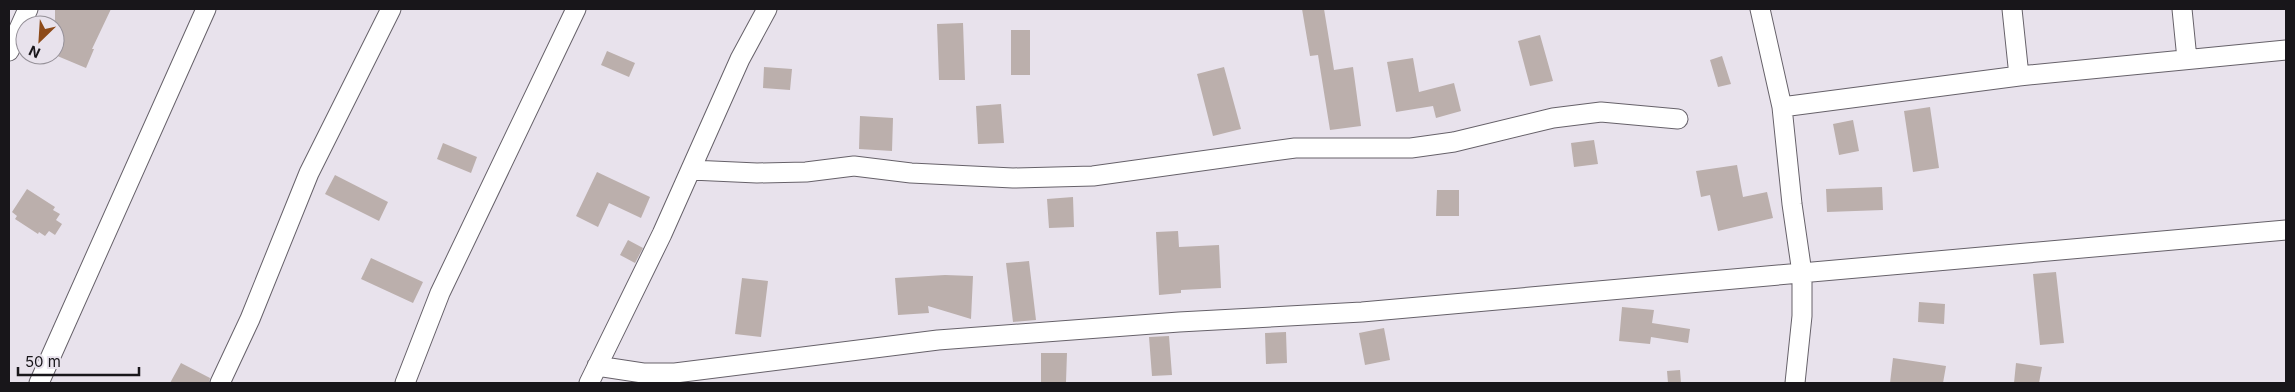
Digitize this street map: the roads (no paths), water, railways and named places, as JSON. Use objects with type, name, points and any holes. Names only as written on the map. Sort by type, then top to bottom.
[{"type":"street","points":[[9,51],[28,9]]},
{"type":"street","points":[[39,383],[206,9]]},
{"type":"street","points":[[220,383],[250,319],[310,173],[391,9]]},
{"type":"street","points":[[405,383],[440,293],[576,9]]},
{"type":"street","points":[[589,383],[662,234],[740,59],[767,9]]},
{"type":"street","points":[[1760,9],[1782,107],[1792,204],[1802,273],[1802,316],[1795,383]]},
{"type":"street","points":[[2012,9],[2019,76]]},
{"type":"street","points":[[2182,9],[2187,59]]},
{"type":"street","points":[[1782,107],[2019,76],[2286,50]]},
{"type":"street","points":[[690,170],[757,173],[806,172],[854,166],[911,173],[1013,178],[1093,176],[1295,148],[1411,148],[1454,142],[1553,118],[1601,112],[1678,119]]},
{"type":"street","points":[[597,366],[643,373],[675,373],[938,340],[1179,322],[1362,312],[2286,230]]}]
